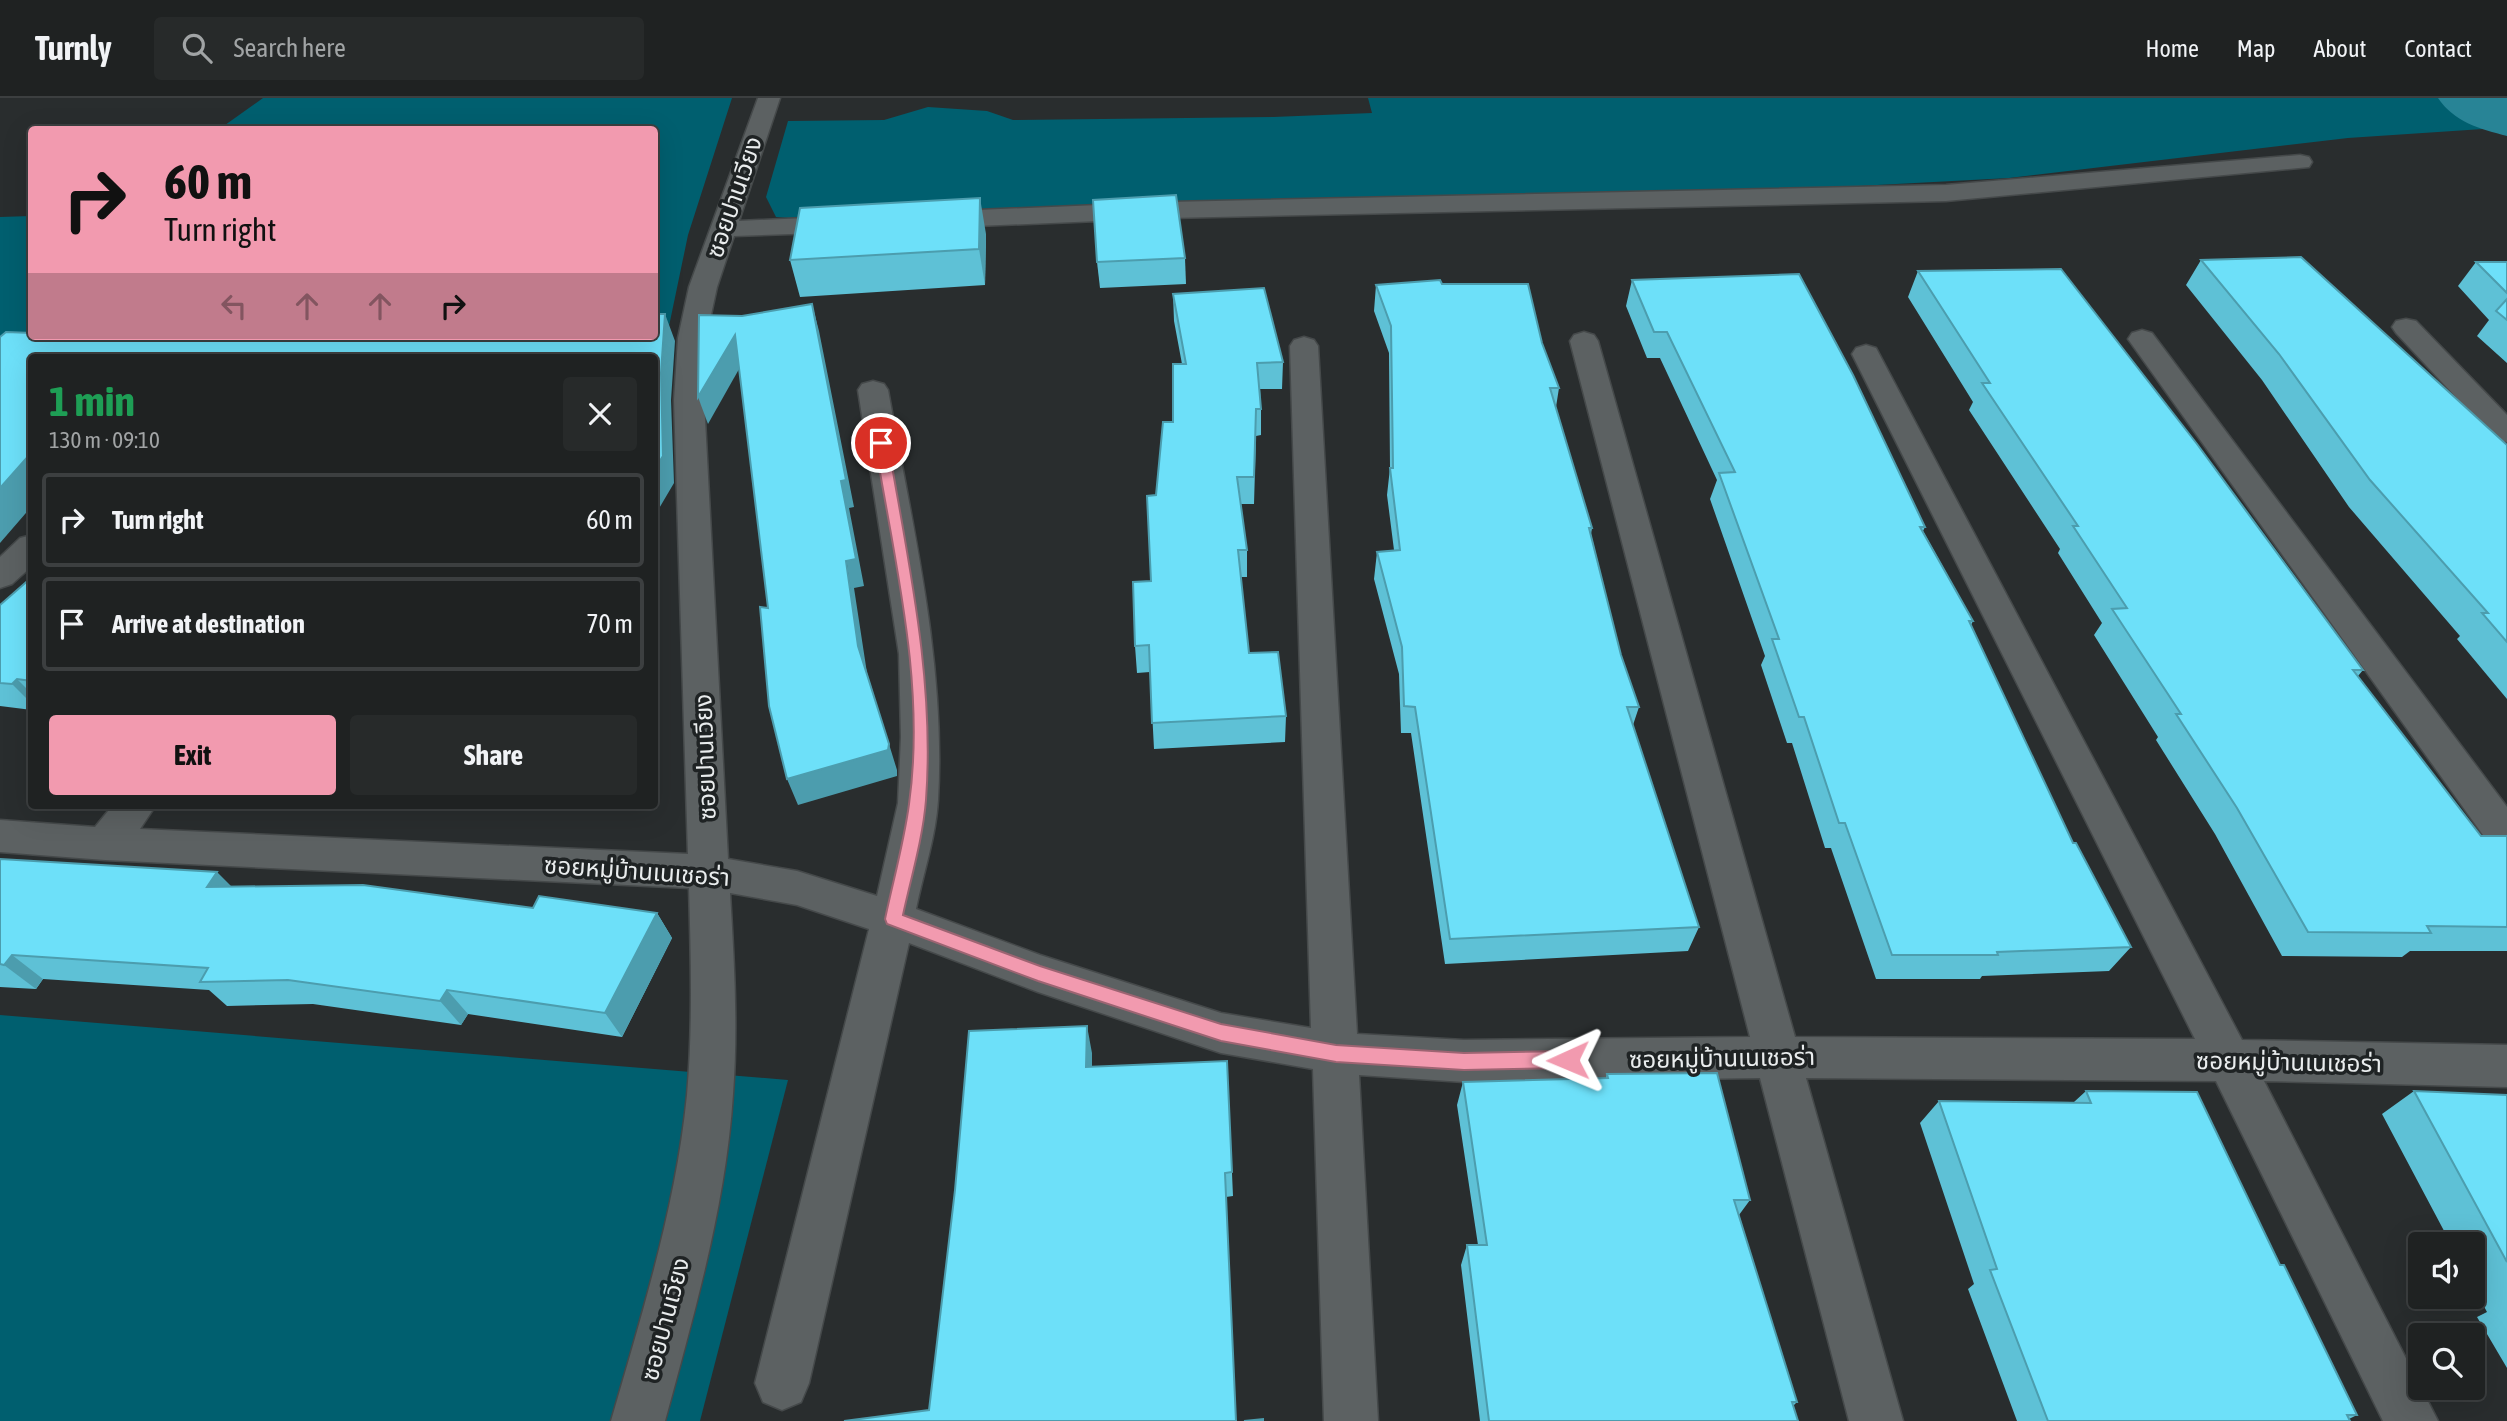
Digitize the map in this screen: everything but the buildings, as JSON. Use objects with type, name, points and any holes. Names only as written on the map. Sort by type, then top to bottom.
[{"type":"street","name":"ซอยปานเวียง","points":[[638,1421],[666,1322],[694,1206],[710,1095],[713,977],[689,400],[692,338],[703,287],[769,98]]},
{"type":"street","points":[[903,221],[1169,210],[1947,193],[2300,162]]},
{"type":"street","points":[[722,229],[876,222]]},
{"type":"street","points":[[2406,327],[2507,433]]},
{"type":"street","points":[[2141,339],[2507,838]]},
{"type":"street","points":[[1584,341],[1775,1057],[1876,1421]]},
{"type":"street","points":[[1304,346],[1351,1421]]},
{"type":"street","points":[[1866,354],[2229,1060],[2411,1421]]},
{"type":"street","points":[[782,1383],[893,919],[918,803],[920,737],[917,654],[873,390]]},
{"type":"street","points":[[0,541],[28,544]]},
{"type":"street","points":[[0,576],[28,549]]},
{"type":"street","points":[[105,844],[133,809]]},
{"type":"street","name":"ซอยหมู่บ้านเนเชอร่า","points":[[0,836],[105,844],[709,872],[797,888],[893,919],[1038,973],[1221,1033],[1336,1053],[1464,1061],[1775,1057],[2229,1060],[2507,1066]]},
{"type":"shaded area","points":[[263,98],[732,98],[688,235],[668,331],[658,331],[658,126],[224,126]]},
{"type":"shaded area","points":[[1368,98],[2441,98],[2498,128],[2348,138],[2009,178],[1762,191],[1450,196],[802,219],[776,217],[766,197],[788,121],[884,120],[928,107],[987,111],[1013,120],[1372,113]]},
{"type":"shaded area","points":[[28,216],[28,340],[334,340],[0,349],[0,217]]},
{"type":"shaded area","points":[[0,1015],[788,1080],[700,1421],[0,1421]]},
{"type":"waterway","points":[[2472,98],[2507,115]]},
{"type":"route","points":[[881,443],[917,654],[920,737],[918,803],[893,919],[1038,973],[1221,1033],[1336,1053],[1464,1061],[1568,1060]]}]
